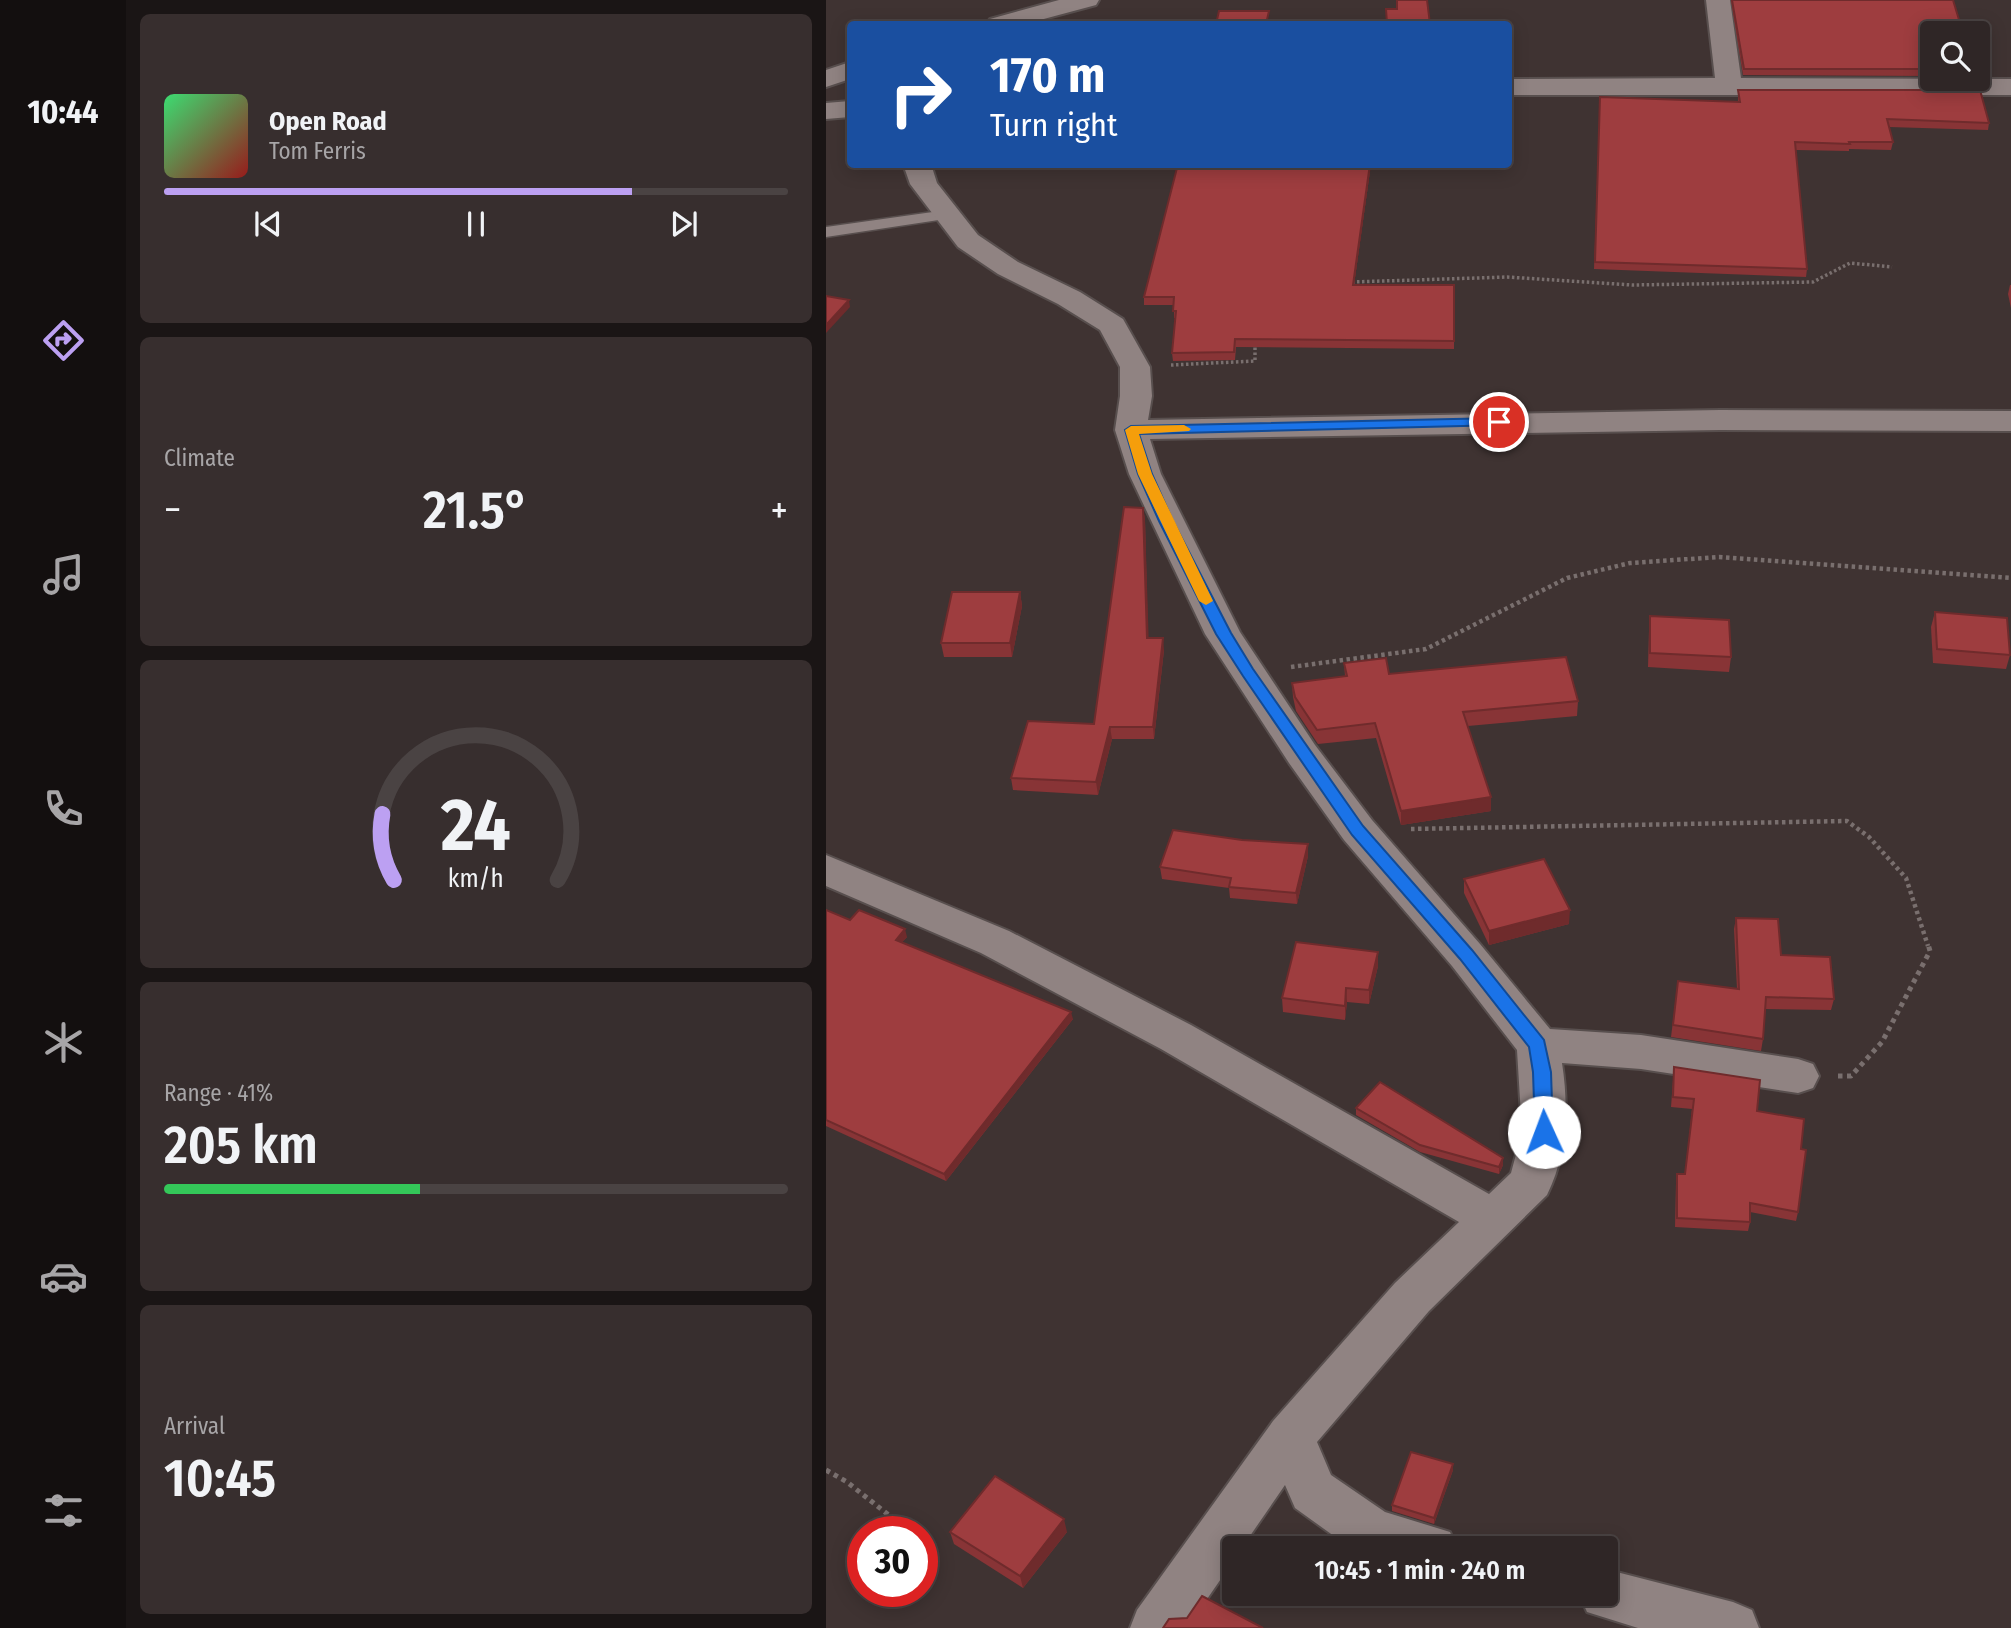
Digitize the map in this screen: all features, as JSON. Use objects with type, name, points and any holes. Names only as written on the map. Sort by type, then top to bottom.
[{"type":"street","points":[[1010,21],[1087,0]]},
{"type":"street","points":[[1718,0],[1729,86]]},
{"type":"street","points":[[826,79],[847,71]]},
{"type":"street","points":[[1512,87],[2011,87]]},
{"type":"street","points":[[826,111],[847,108]]},
{"type":"street","points":[[918,168],[923,184],[968,241],[1008,268],[1069,298],[1112,325],[1135,367],[1136,396],[1131,430],[1145,474],[1223,634],[1358,831],[1466,955],[1538,1045],[1542,1072],[1544,1132],[1531,1182],[1412,1297],[1290,1437],[1156,1628]]},
{"type":"street","points":[[1131,430],[1720,419],[2011,421]]},
{"type":"street","points":[[826,870],[995,942],[1175,1037],[1494,1219]]},
{"type":"street","points":[[1538,1045],[1641,1052],[1798,1076]]},
{"type":"street","points":[[1290,1437],[1314,1491],[1372,1533],[1383,1536]]},
{"type":"street","points":[[1618,1597],[1734,1628]]},
{"type":"lane","points":[[826,232],[947,215]]},
{"type":"path","points":[[1351,282],[1457,277],[1507,277],[1632,285],[1813,282],[1850,263],[1892,267]]},
{"type":"path","points":[[1135,367],[1255,361],[1255,336]]},
{"type":"path","points":[[1248,673],[1426,649],[1567,578],[1630,563],[1719,557],[2011,578]]},
{"type":"path","points":[[1358,831],[1847,821],[1869,837],[1906,878],[1930,951],[1882,1042],[1852,1076],[1798,1076]]},
{"type":"path","points":[[826,1469],[890,1516]]},
{"type":"building","points":[[1397,0],[1427,0],[1430,21],[1387,21],[1386,9],[1397,9]]},
{"type":"building","points":[[1732,0],[1953,0],[1959,21],[1920,21],[1920,69],[1744,69]]},
{"type":"building","points":[[1219,11],[1269,11],[1267,21],[1217,21]]},
{"type":"building","points":[[1738,90],[1980,91],[1989,123],[1887,119],[1893,142],[1795,142],[1807,269],[1595,262],[1600,97],[1740,102]]},
{"type":"building","points":[[1177,168],[1369,168],[1353,285],[1454,285],[1454,341],[1235,339],[1234,352],[1172,353],[1176,311],[1173,311],[1174,297],[1144,297]]},
{"type":"building","points":[[826,296],[849,300],[826,325]]},
{"type":"building","points":[[1124,507],[1143,508],[1147,638],[1163,638],[1153,727],[1110,727],[1096,782],[1011,778],[1028,721],[1094,724]]},
{"type":"building","points":[[952,592],[1020,592],[1010,643],[941,643]]},
{"type":"building","points":[[1935,612],[2007,618],[2010,655],[1937,649]]},
{"type":"building","points":[[1650,616],[1729,620],[1731,657],[1650,653]]},
{"type":"building","points":[[1566,657],[1578,701],[1463,712],[1491,797],[1401,811],[1375,723],[1317,730],[1295,697],[1292,683],[1347,676],[1344,663],[1386,658],[1389,674]]},
{"type":"building","points":[[1173,830],[1242,840],[1308,844],[1296,893],[1229,887],[1231,878],[1160,867]]},
{"type":"building","points":[[1544,859],[1570,910],[1489,931],[1464,879]]},
{"type":"building","points":[[826,910],[850,920],[859,910],[905,929],[896,940],[1071,1012],[944,1174],[826,1120]]},
{"type":"building","points":[[1736,918],[1778,919],[1781,955],[1830,957],[1834,999],[1766,997],[1763,1039],[1673,1025],[1678,981],[1739,989]]},
{"type":"building","points":[[1296,942],[1378,952],[1369,990],[1346,988],[1345,1006],[1282,998]]},
{"type":"building","points":[[1674,1067],[1760,1080],[1757,1111],[1804,1119],[1801,1149],[1806,1150],[1798,1212],[1750,1203],[1750,1222],[1677,1218],[1677,1174],[1685,1174],[1694,1099],[1673,1097]]},
{"type":"building","points":[[1380,1082],[1503,1158],[1499,1167],[1420,1145],[1356,1108]]},
{"type":"building","points":[[1411,1452],[1453,1464],[1434,1518],[1392,1505]]},
{"type":"building","points":[[995,1476],[1064,1519],[1020,1576],[950,1532]]},
{"type":"building","points":[[1202,1596],[1263,1628],[1163,1628],[1169,1619],[1187,1618]]},
{"type":"slow traffic","points":[[1184,429],[1131,430],[1145,474],[1206,601]]},
{"type":"route","points":[[1499,422],[1131,430],[1145,474],[1166,521],[1223,634],[1248,673],[1358,831],[1466,955],[1538,1045],[1542,1072],[1544,1132]]}]
